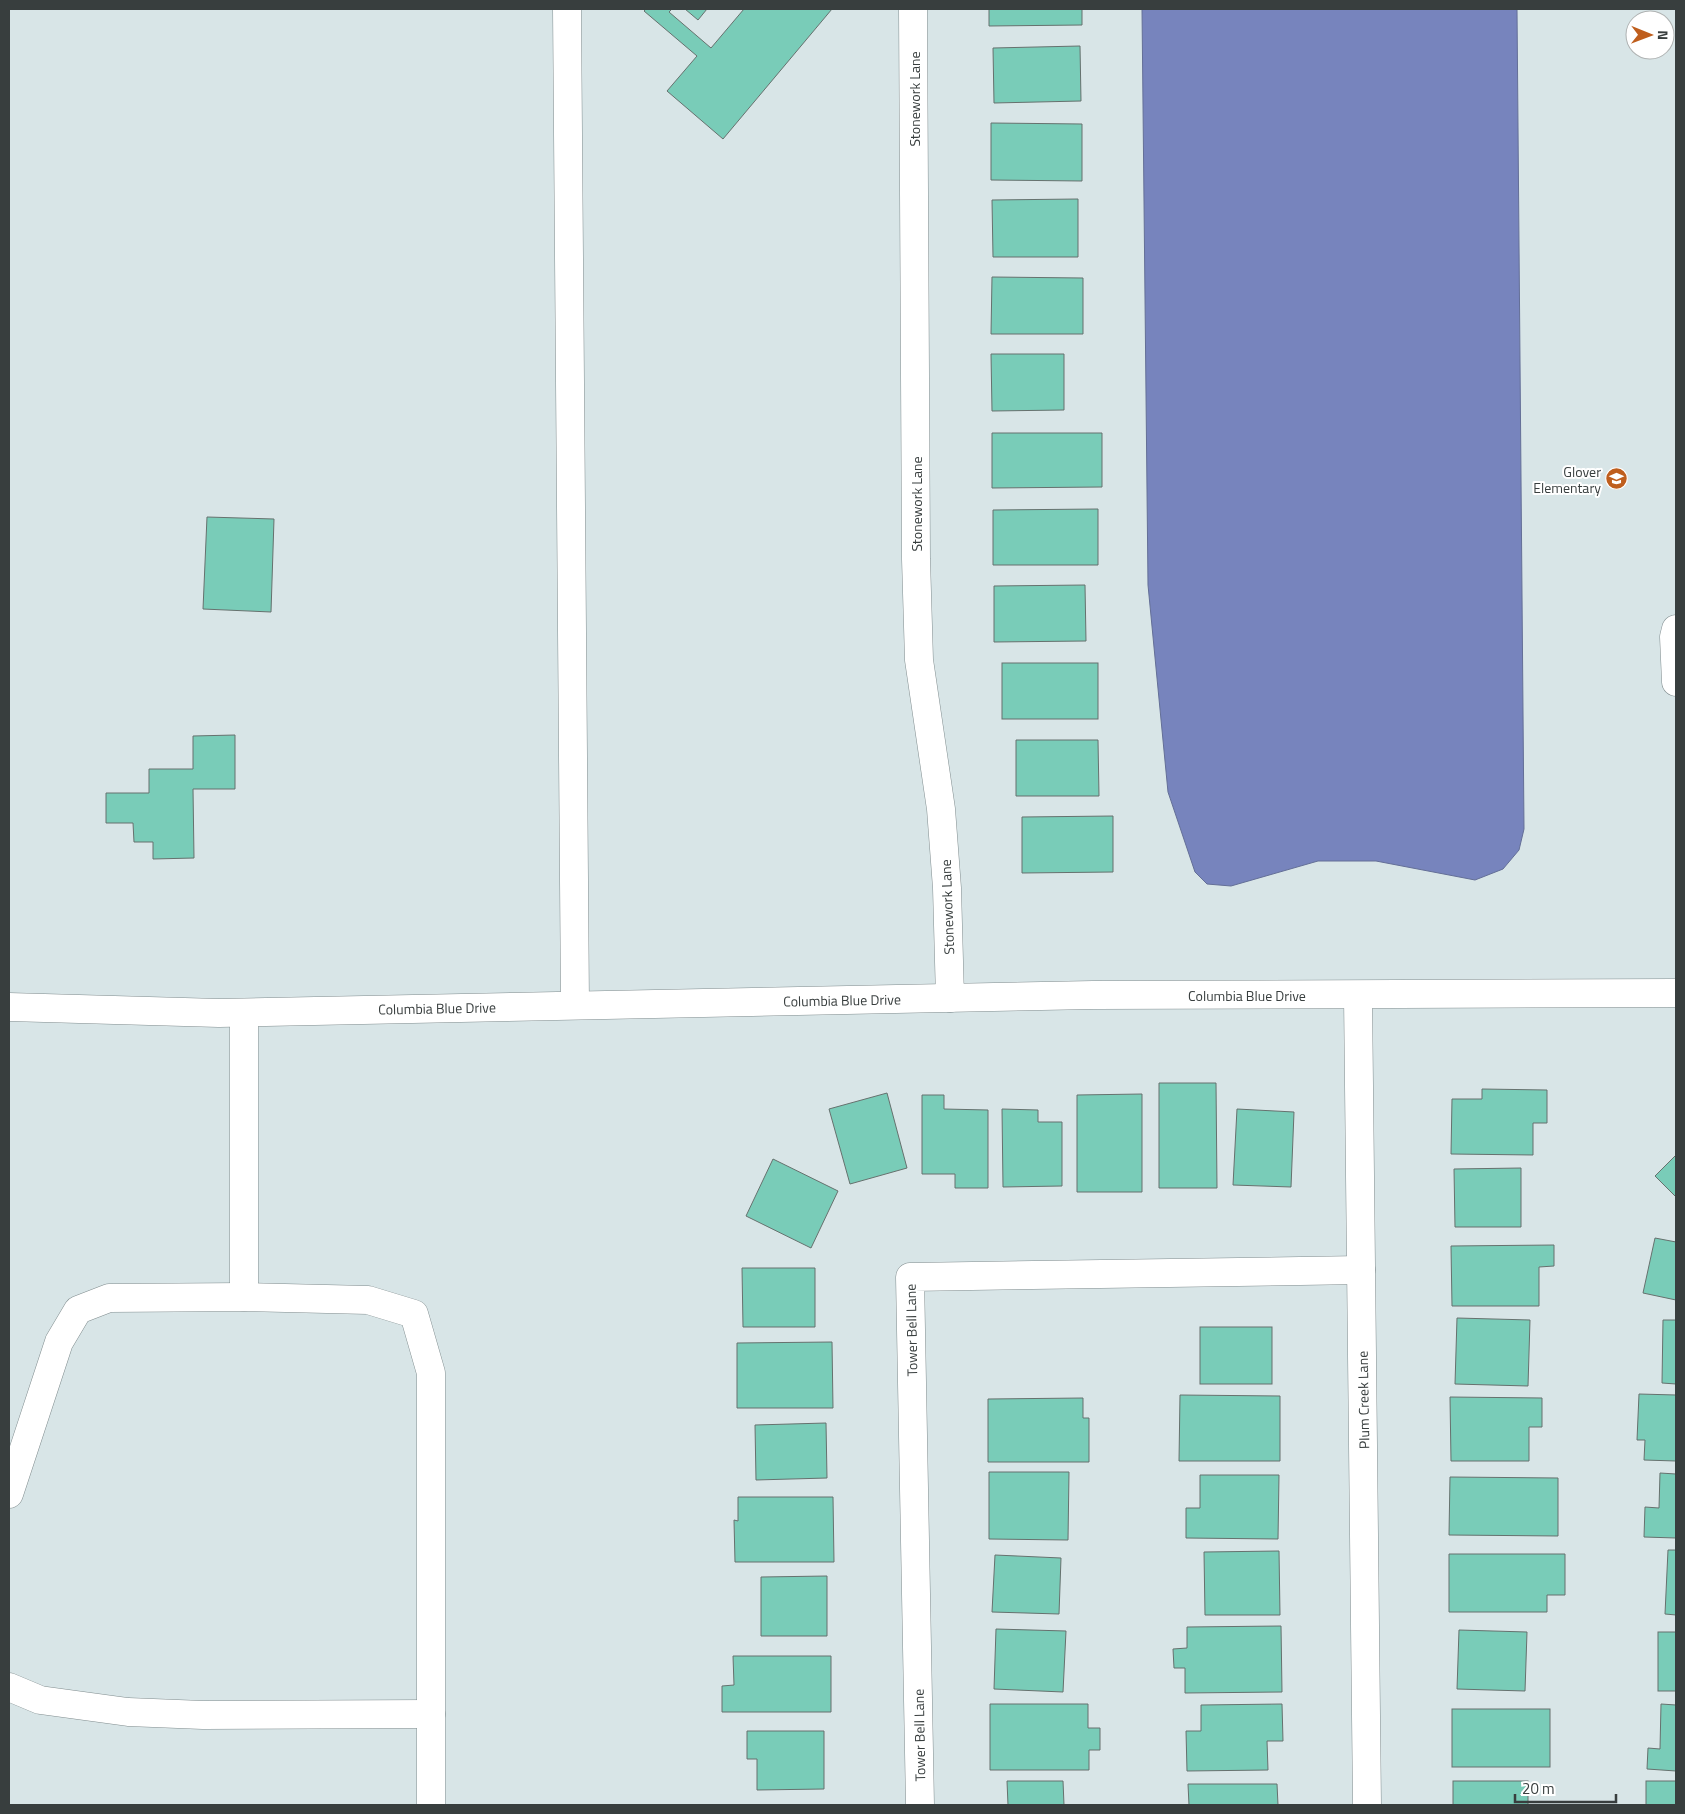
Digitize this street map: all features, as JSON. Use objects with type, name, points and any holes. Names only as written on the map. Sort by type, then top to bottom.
[{"type":"street","points":[[566,9],[574,1004]]},
{"type":"street","name":"Stonework Lane","points":[[913,9],[916,559],[919,660],[941,809],[947,888],[950,998]]},
{"type":"street","points":[[1676,629],[1674,638],[1676,682]]},
{"type":"street","name":"Columbia Blue Drive","points":[[9,1007],[244,1012],[1093,995],[1358,996],[1676,993]]},
{"type":"street","name":"Plum Creek Lane","points":[[1358,996],[1367,1805]]},
{"type":"street","points":[[244,1012],[244,1298]]},
{"type":"street","name":"Tower Bell Lane","points":[[920,1805],[910,1277],[1361,1270]]},
{"type":"street","points":[[9,1494],[59,1342],[78,1310],[109,1298],[244,1298],[368,1300],[414,1314],[431,1373],[431,1805]]},
{"type":"street","points":[[9,1687],[40,1700],[128,1712],[203,1715],[431,1714]]},
{"type":"water","points":[[1142,9],[1517,9],[1524,829],[1519,850],[1503,869],[1475,880],[1376,861],[1318,861],[1231,886],[1207,884],[1195,872],[1168,792],[1148,585]]},
{"type":"building","points":[[646,9],[672,9],[669,12],[711,48],[744,9],[832,9],[723,139],[667,91],[697,56],[644,11]]},
{"type":"building","points":[[685,9],[707,9],[698,20]]},
{"type":"building","points":[[989,9],[1082,9],[1082,25],[989,26]]},
{"type":"building","points":[[1080,46],[1081,101],[994,103],[993,48]]},
{"type":"building","points":[[991,123],[1082,124],[1082,181],[991,180]]},
{"type":"building","points":[[1078,199],[1078,257],[993,257],[992,200]]},
{"type":"building","points":[[992,277],[1083,278],[1083,334],[991,334]]},
{"type":"building","points":[[991,354],[1064,354],[1064,410],[992,411]]},
{"type":"building","points":[[992,433],[1102,433],[1102,487],[992,488]]},
{"type":"building","points":[[1098,509],[1098,565],[993,565],[993,510]]},
{"type":"building","points":[[207,517],[274,519],[271,612],[203,609]]},
{"type":"building","points":[[1085,585],[1086,641],[994,642],[994,586]]},
{"type":"building","points":[[1002,663],[1098,663],[1098,719],[1002,719]]},
{"type":"building","points":[[235,735],[235,789],[193,789],[194,858],[153,859],[153,842],[134,842],[133,823],[106,823],[106,793],[149,793],[149,769],[193,769],[193,736]]},
{"type":"building","points":[[1016,740],[1098,740],[1099,796],[1016,796]]},
{"type":"building","points":[[1113,816],[1113,872],[1022,873],[1022,817]]},
{"type":"building","points":[[1159,1083],[1216,1083],[1217,1188],[1159,1188]]},
{"type":"building","points":[[1482,1089],[1547,1090],[1547,1123],[1533,1123],[1533,1155],[1451,1154],[1452,1099],[1482,1099]]},
{"type":"building","points":[[887,1093],[907,1168],[850,1184],[829,1109]]},
{"type":"building","points":[[1142,1094],[1142,1192],[1077,1192],[1077,1095]]},
{"type":"building","points":[[922,1095],[944,1095],[944,1109],[988,1110],[988,1188],[955,1188],[955,1174],[922,1174]]},
{"type":"building","points":[[1002,1109],[1038,1110],[1038,1122],[1062,1122],[1062,1186],[1003,1187]]},
{"type":"building","points":[[1237,1109],[1294,1112],[1291,1187],[1233,1185]]},
{"type":"building","points":[[1676,1155],[1676,1197],[1655,1176]]},
{"type":"building","points":[[773,1159],[838,1191],[811,1248],[746,1216]]},
{"type":"building","points":[[1521,1168],[1521,1227],[1455,1227],[1454,1169]]},
{"type":"building","points":[[1655,1238],[1676,1242],[1676,1300],[1643,1293]]},
{"type":"building","points":[[1554,1245],[1554,1266],[1539,1267],[1539,1306],[1452,1306],[1451,1246]]},
{"type":"building","points":[[742,1268],[815,1268],[815,1327],[743,1327]]},
{"type":"building","points":[[1457,1318],[1530,1320],[1528,1386],[1455,1384]]},
{"type":"building","points":[[1663,1320],[1676,1320],[1676,1384],[1662,1383]]},
{"type":"building","points":[[1200,1327],[1272,1327],[1272,1384],[1200,1384]]},
{"type":"building","points":[[832,1342],[833,1408],[737,1408],[737,1343]]},
{"type":"building","points":[[1639,1394],[1676,1395],[1676,1461],[1644,1460],[1645,1440],[1637,1440]]},
{"type":"building","points":[[1180,1395],[1280,1396],[1280,1461],[1179,1461]]},
{"type":"building","points":[[1450,1397],[1542,1398],[1542,1427],[1529,1427],[1529,1461],[1451,1461]]},
{"type":"building","points":[[1083,1398],[1083,1418],[1089,1418],[1089,1462],[988,1462],[988,1399]]},
{"type":"building","points":[[826,1423],[827,1478],[756,1480],[755,1425]]},
{"type":"building","points":[[989,1472],[1069,1472],[1068,1540],[989,1539]]},
{"type":"building","points":[[1660,1473],[1676,1474],[1676,1538],[1644,1537],[1645,1507],[1659,1508]]},
{"type":"building","points":[[1200,1475],[1279,1475],[1278,1539],[1186,1538],[1186,1508],[1200,1508]]},
{"type":"building","points":[[1450,1477],[1558,1478],[1558,1536],[1449,1535]]},
{"type":"building","points":[[738,1497],[833,1497],[834,1562],[735,1562],[734,1520],[738,1521]]},
{"type":"building","points":[[1668,1550],[1676,1550],[1676,1615],[1665,1614]]},
{"type":"building","points":[[1279,1551],[1280,1615],[1205,1615],[1204,1552]]},
{"type":"building","points":[[1449,1554],[1565,1554],[1565,1595],[1547,1595],[1547,1612],[1449,1612]]},
{"type":"building","points":[[995,1555],[1061,1558],[1059,1614],[992,1612]]},
{"type":"building","points":[[827,1576],[827,1636],[761,1636],[761,1577]]},
{"type":"building","points":[[1281,1626],[1282,1692],[1185,1693],[1185,1668],[1174,1668],[1173,1649],[1187,1648],[1187,1627]]},
{"type":"building","points":[[996,1629],[1066,1631],[1063,1692],[994,1689]]},
{"type":"building","points":[[1459,1630],[1527,1632],[1525,1691],[1457,1689]]},
{"type":"building","points":[[1658,1632],[1676,1632],[1676,1691],[1658,1691]]},
{"type":"building","points":[[733,1656],[831,1656],[831,1712],[722,1712],[722,1686],[734,1685]]},
{"type":"building","points":[[990,1704],[1088,1704],[1088,1728],[1100,1728],[1100,1750],[1089,1750],[1089,1770],[990,1770]]},
{"type":"building","points":[[1282,1704],[1283,1741],[1267,1741],[1268,1770],[1187,1771],[1186,1731],[1201,1731],[1201,1705]]},
{"type":"building","points":[[1661,1704],[1676,1705],[1676,1771],[1647,1769],[1648,1748],[1660,1749]]},
{"type":"building","points":[[1452,1709],[1550,1709],[1550,1767],[1452,1767]]},
{"type":"building","points":[[747,1731],[824,1731],[824,1789],[757,1790],[757,1759],[747,1759]]},
{"type":"building","points":[[1007,1781],[1063,1781],[1064,1805],[1008,1805]]},
{"type":"building","points":[[1453,1781],[1528,1781],[1528,1805],[1453,1805]]},
{"type":"building","points":[[1646,1781],[1676,1781],[1676,1805],[1646,1805]]},
{"type":"building","points":[[1188,1784],[1277,1784],[1278,1805],[1189,1805]]},
{"type":"place","name":"Glover Elementary","points":[[1617,479]]}]
